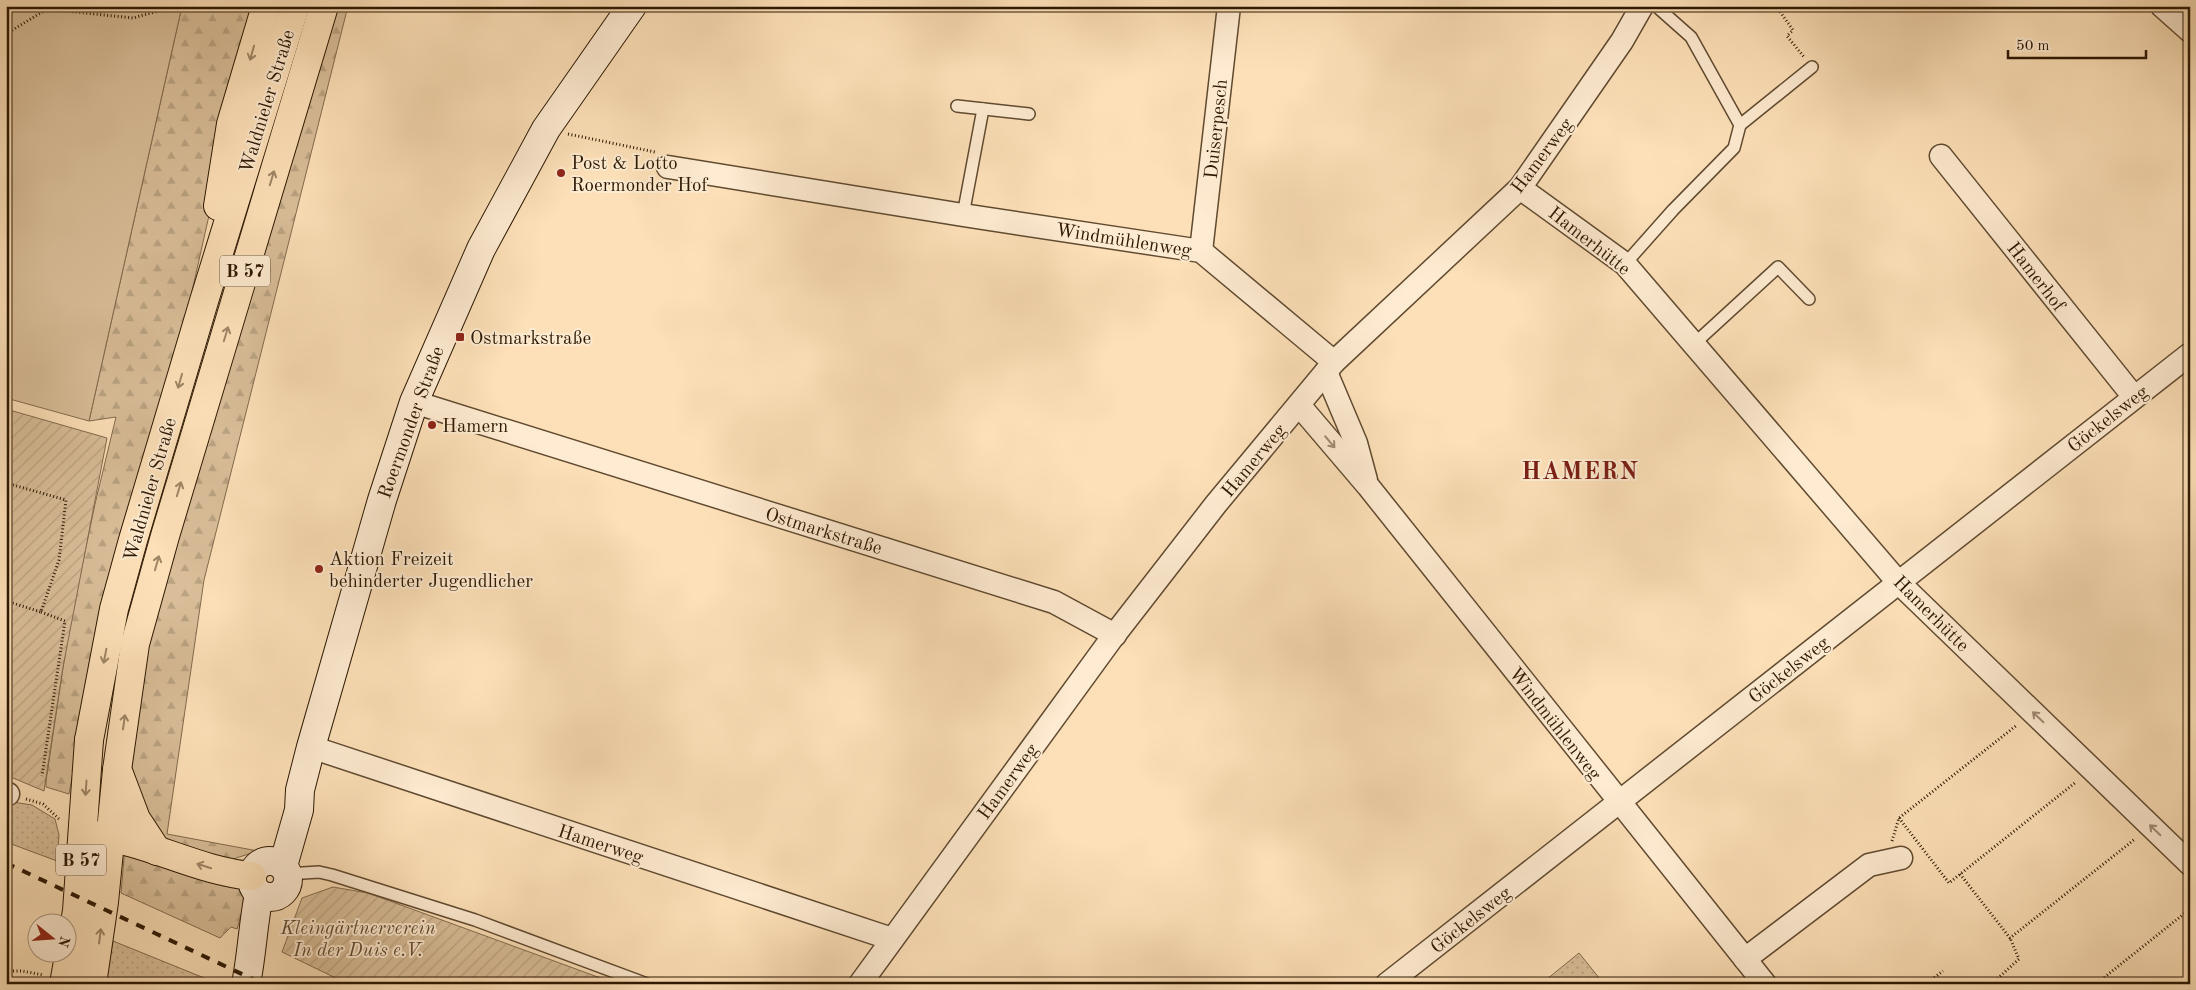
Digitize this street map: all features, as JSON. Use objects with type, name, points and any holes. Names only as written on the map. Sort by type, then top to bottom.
[{"type":"main road","points":[[204,300],[231,124],[266,6]]},
{"type":"main road","name":"Waldnieler Straße","points":[[53,979],[77,911],[73,831],[114,608],[204,300],[295,6]]},
{"type":"main road","name":"Waldnieler Straße","points":[[92,984],[134,644],[324,6]]},
{"type":"main road","name":"Roermonder Straße","points":[[246,984],[252,957],[263,942],[278,835],[300,790],[382,500],[414,402],[481,249],[546,130],[632,6]]},
{"type":"main road","points":[[117,770],[136,819],[158,851]]},
{"type":"main road","points":[[73,831],[110,836],[227,874],[271,878]]},
{"type":"street","name":"Duiserpesch","points":[[1201,251],[1228,6]]},
{"type":"street","name":"Hamerweg","points":[[860,984],[1115,635],[1216,504],[1330,367],[1520,188],[1622,41],[1642,6]]},
{"type":"street","points":[[2162,6],[2190,31]]},
{"type":"street","name":"Hamerhof","points":[[1941,156],[2134,397]]},
{"type":"street","name":"Windmühlenweg","points":[[668,166],[963,215],[1201,251],[1330,367],[1356,443],[1368,486]]},
{"type":"street","name":"Hamerhütte","points":[[1520,188],[1625,264],[1898,582],[2190,864]]},
{"type":"street","name":"Göckelsweg","points":[[1387,984],[2190,354]]},
{"type":"street","name":"Ostmarkstraße","points":[[414,402],[1054,602],[1115,635]]},
{"type":"street","name":"Windmühlenweg","points":[[1299,405],[1368,486],[1765,984]]},
{"type":"street","name":"Hamerweg","points":[[311,747],[892,939]]},
{"type":"street","points":[[1745,959],[1869,866],[1893,859]]},
{"type":"lane","points":[[1656,6],[1691,37],[1740,124]]},
{"type":"lane","points":[[1625,264],[1673,210],[1734,148],[1740,124],[1812,66]]},
{"type":"lane","points":[[957,106],[1029,114]]},
{"type":"lane","points":[[963,215],[983,109]]},
{"type":"lane","points":[[1694,344],[1778,267],[1809,298]]},
{"type":"lane","points":[[271,878],[319,872],[332,875],[475,920],[647,984]]},
{"type":"path","points":[[44,6],[48,9],[133,18],[158,11],[161,6]]},
{"type":"path","points":[[1776,6],[1793,30],[1787,36],[1812,66]]},
{"type":"path","points":[[6,34],[48,9]]},
{"type":"path","points":[[546,130],[660,153],[668,166]]},
{"type":"path","points":[[6,483],[66,500],[59,560],[42,612]]},
{"type":"path","points":[[6,601],[65,621],[42,776]]},
{"type":"path","points":[[1893,859],[1899,818],[2033,712]]},
{"type":"path","points":[[1899,818],[1949,884],[2092,769]]},
{"type":"path","points":[[7,794],[43,804],[73,831]]},
{"type":"path","points":[[2010,938],[2152,827]]},
{"type":"path","points":[[1960,874],[2010,938],[2019,959],[1995,981],[1997,984]]},
{"type":"path","points":[[2096,984],[2190,909]]},
{"type":"path","points":[[6,971],[22,971],[53,979]]},
{"type":"path","points":[[1926,984],[1943,971]]},
{"type":"green space","points":[[6,6],[182,6],[89,421],[6,398]]},
{"type":"green space","points":[[182,6],[256,6],[186,318],[91,678],[69,794],[46,787],[46,781],[69,628],[95,504],[116,417],[89,421]]},
{"type":"green space","points":[[333,6],[348,6],[204,580],[167,834],[258,851],[230,860],[201,859],[155,834],[127,765],[140,682],[172,528]]},
{"type":"green space","points":[[6,409],[107,438],[63,667],[44,791],[6,775]]},
{"type":"green space","points":[[6,801],[32,805],[55,819],[59,835],[57,861],[6,842]]},
{"type":"green space","points":[[125,847],[244,883],[243,908],[237,929],[231,927],[220,938],[121,893]]},
{"type":"green space","name":"Kleingärtnerverein In der Duis e.V.","points":[[333,887],[368,893],[617,984],[348,984],[282,952],[302,898]]},
{"type":"green space","points":[[113,941],[219,984],[118,984],[106,981]]},
{"type":"green space","points":[[1579,953],[1604,984],[1541,984]]},
{"type":"railway","points":[[6,863],[263,984]]},
{"type":"place","name":"Post & Lotto Roermonder Hof","points":[[561,173]]},
{"type":"place","name":"Ostmarkstraße","points":[[460,337]]},
{"type":"place","name":"Hamern","points":[[432,425]]},
{"type":"place","name":"Aktion Freizeit behinderter Jugendlicher","points":[[319,569]]},
{"type":"district","name":"HAMERN","points":[[1580,471]]}]
